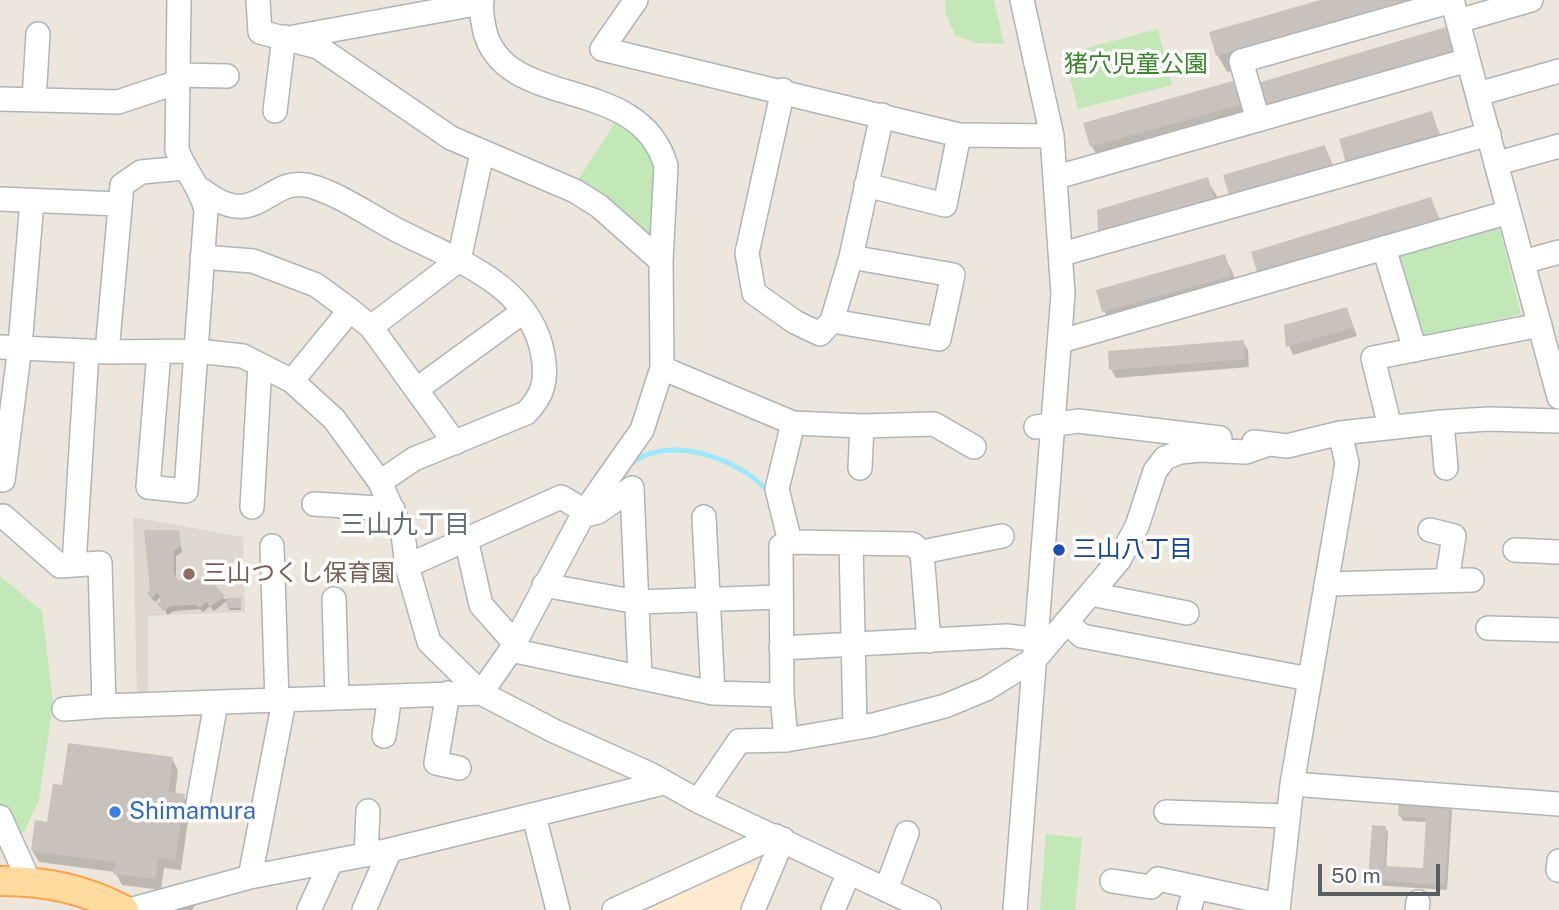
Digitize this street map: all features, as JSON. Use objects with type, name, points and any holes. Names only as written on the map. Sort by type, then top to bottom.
[{"type":"main road","points":[[0,881],[29,881],[76,889],[127,910]]},
{"type":"street","points":[[179,0],[177,150],[184,168],[202,190],[220,204],[249,207],[279,190],[313,186],[503,286],[524,311],[540,342],[545,369],[539,400],[526,413],[414,459],[380,482]]},
{"type":"street","points":[[258,0],[257,27],[260,33],[287,37],[318,47],[428,125],[482,153],[555,180],[575,191],[599,206],[661,261]]},
{"type":"street","points":[[636,0],[602,49],[783,90],[959,135],[1052,136]]},
{"type":"street","points":[[1015,910],[1036,658],[1045,427],[1061,341],[1062,254],[1052,136],[1022,0]]},
{"type":"street","points":[[1258,120],[1241,61],[1454,7],[1531,0]]},
{"type":"street","points":[[287,37],[481,2],[487,36],[500,59],[526,77],[619,108],[639,122],[656,140],[666,166],[661,261],[662,368],[642,430],[585,511],[512,645],[481,693]]},
{"type":"street","points":[[1454,7],[1540,325],[1553,347],[1559,397]]},
{"type":"street","points":[[34,100],[38,34]]},
{"type":"street","points":[[275,111],[287,37]]},
{"type":"street","points":[[1057,177],[1468,60]]},
{"type":"street","points":[[1478,94],[1559,71]]},
{"type":"street","points":[[0,99],[118,102],[178,78],[227,76]]},
{"type":"street","points":[[783,90],[747,253],[754,293],[795,322],[820,334],[832,321],[851,257],[882,115]]},
{"type":"street","points":[[1062,254],[1489,134]]},
{"type":"street","points":[[866,185],[944,205],[959,135]]},
{"type":"street","points":[[1498,163],[1559,146]]},
{"type":"street","points":[[371,327],[458,260],[482,153]]},
{"type":"street","points":[[74,565],[97,352],[122,185],[131,176],[141,172],[184,168]]},
{"type":"street","points":[[159,352],[148,487],[186,491],[206,210],[202,190]]},
{"type":"street","points":[[0,199],[118,204]]},
{"type":"street","points":[[3,480],[10,347],[32,201]]},
{"type":"street","points":[[1061,341],[1509,212]]},
{"type":"street","points":[[1384,248],[1415,350]]},
{"type":"street","points":[[1523,262],[1559,252]]},
{"type":"street","points":[[202,257],[253,261],[316,285],[351,310],[371,327],[455,443]]},
{"type":"street","points":[[832,321],[939,340],[953,275],[851,257]]},
{"type":"street","points":[[292,381],[351,310]]},
{"type":"street","points":[[416,389],[524,311]]},
{"type":"street","points":[[1390,426],[1373,358],[1540,325]]},
{"type":"street","points":[[10,347],[97,352],[197,351],[243,356],[292,381],[334,419],[380,482],[403,534],[407,566],[429,642],[481,693],[554,731],[650,774],[698,801],[780,837],[849,872],[890,898],[929,910]]},
{"type":"street","points":[[252,507],[260,365]]},
{"type":"street","points":[[662,368],[793,423],[862,426],[934,424],[974,447]]},
{"type":"street","points":[[1045,427],[1078,421],[1287,446],[1340,433],[1390,426],[1488,419],[1559,421]]},
{"type":"street","points":[[1441,422],[1446,468]]},
{"type":"street","points":[[790,542],[777,489],[793,423]]},
{"type":"street","points":[[860,468],[862,426]]},
{"type":"street","points":[[1112,881],[1151,887],[1158,879],[1278,907],[1288,816],[1309,679],[1347,463],[1340,433]]},
{"type":"street","points":[[698,801],[739,741],[786,740],[945,706],[986,689],[1036,658],[1119,560],[1137,526],[1155,471],[1165,458],[1180,452],[1200,450],[1246,452],[1269,444]]},
{"type":"street","points":[[407,566],[561,497],[585,511],[598,512],[632,488],[640,677]]},
{"type":"street","points":[[314,504],[393,509]]},
{"type":"street","points":[[3,516],[60,566],[100,563],[104,706]]},
{"type":"street","points":[[704,516],[713,693]]},
{"type":"street","points":[[1430,530],[1454,536],[1447,580]]},
{"type":"street","points":[[922,552],[1002,536]]},
{"type":"street","points":[[466,539],[481,606],[512,645],[713,693],[782,695]]},
{"type":"street","points":[[786,740],[782,695],[781,546],[790,542],[912,544],[922,552],[929,641]]},
{"type":"street","points":[[851,544],[855,727]]},
{"type":"street","points":[[250,877],[280,701],[272,546]]},
{"type":"street","points":[[1515,550],[1559,552]]},
{"type":"street","points":[[1327,584],[1472,580]]},
{"type":"street","points":[[544,584],[637,602],[780,597]]},
{"type":"street","points":[[1091,594],[1187,613]]},
{"type":"street","points":[[334,599],[337,698]]},
{"type":"street","points":[[1066,622],[1082,636],[1309,679]]},
{"type":"street","points":[[1488,628],[1559,630]]},
{"type":"street","points":[[781,648],[1007,636],[1023,638]]},
{"type":"street","points":[[448,693],[436,763],[459,768]]},
{"type":"street","points":[[64,709],[481,693]]},
{"type":"street","points":[[384,736],[390,696]]},
{"type":"street","points":[[197,809],[216,703]]},
{"type":"street","points":[[127,910],[250,877],[390,850],[663,783]]},
{"type":"street","points":[[1293,784],[1559,804]]},
{"type":"street","points":[[366,855],[368,811]]},
{"type":"street","points":[[1166,812],[1288,816]]},
{"type":"street","points":[[534,816],[558,910]]},
{"type":"street","points":[[0,817],[29,881]]},
{"type":"street","points":[[890,898],[907,833]]},
{"type":"street","points":[[614,910],[780,837]]},
{"type":"street","points":[[753,910],[780,837]]},
{"type":"street","points":[[364,910],[390,850]]},
{"type":"street","points":[[1558,870],[1559,861]]},
{"type":"street","points":[[309,910],[331,862]]},
{"type":"street","points":[[833,910],[849,872]]},
{"type":"street","points":[[1189,910],[1196,887]]},
{"type":"shaded area","name":"三山つくし保育園","points":[[133,517],[243,537],[245,612],[148,616],[148,700],[137,700]]},
{"type":"shaded area","points":[[742,863],[761,867],[744,910],[639,910]]},
{"type":"green space","points":[[945,0],[994,0],[1004,44],[975,43],[955,35],[946,14]]},
{"type":"green space","name":"猪穴児童公園","points":[[1158,29],[1172,85],[1078,109],[1064,54]]},
{"type":"green space","points":[[618,118],[644,141],[655,167],[658,195],[657,230],[647,238],[605,198],[578,180]]},
{"type":"green space","points":[[1499,226],[1521,314],[1419,338],[1394,254]]},
{"type":"green space","points":[[0,576],[42,611],[53,703],[39,800],[24,832],[0,840]]},
{"type":"green space","points":[[1046,834],[1082,838],[1075,910],[1040,910]]},
{"type":"building","points":[[1320,0],[1410,1],[1216,56],[1209,32]]},
{"type":"building","points":[[1446,27],[1453,52],[1266,109],[1258,83]]},
{"type":"building","points":[[1233,81],[1240,105],[1090,147],[1083,123]]},
{"type":"building","points":[[1432,111],[1439,134],[1346,163],[1339,139]]},
{"type":"building","points":[[1325,145],[1331,165],[1229,195],[1223,175]]},
{"type":"building","points":[[1208,177],[1214,198],[1098,231],[1097,210]]},
{"type":"building","points":[[1431,197],[1438,220],[1258,275],[1251,252]]},
{"type":"building","points":[[1225,254],[1231,276],[1102,312],[1096,290]]},
{"type":"building","points":[[1347,307],[1353,328],[1286,347],[1284,325]]},
{"type":"building","points":[[1244,340],[1245,359],[1109,370],[1108,351]]},
{"type":"building","points":[[144,530],[179,530],[181,546],[174,551],[174,573],[178,580],[209,579],[225,596],[210,607],[206,602],[200,608],[195,605],[171,606],[163,611],[157,604],[163,600],[157,593],[152,598],[147,594],[150,589]]},
{"type":"building","points":[[226,598],[241,598],[241,608],[227,608]]},
{"type":"building","points":[[68,743],[173,757],[168,792],[185,794],[175,860],[159,857],[155,879],[113,874],[115,862],[31,851],[35,820],[47,822],[53,784],[62,785]]},
{"type":"building","points":[[1399,801],[1450,804],[1445,885],[1368,880],[1372,825],[1386,826],[1384,866],[1423,868],[1426,818],[1398,816]]},
{"type":"waterway","points":[[629,465],[645,455],[663,451],[683,450],[704,454],[742,470],[771,495]]},
{"type":"place","name":"三山八丁目","points":[[1059,550]]},
{"type":"place","name":"三山つくし保育園","points":[[189,574]]},
{"type":"place","name":"Shimamura","points":[[115,812]]},
{"type":"district","name":"三山九丁目","points":[[405,525]]}]
